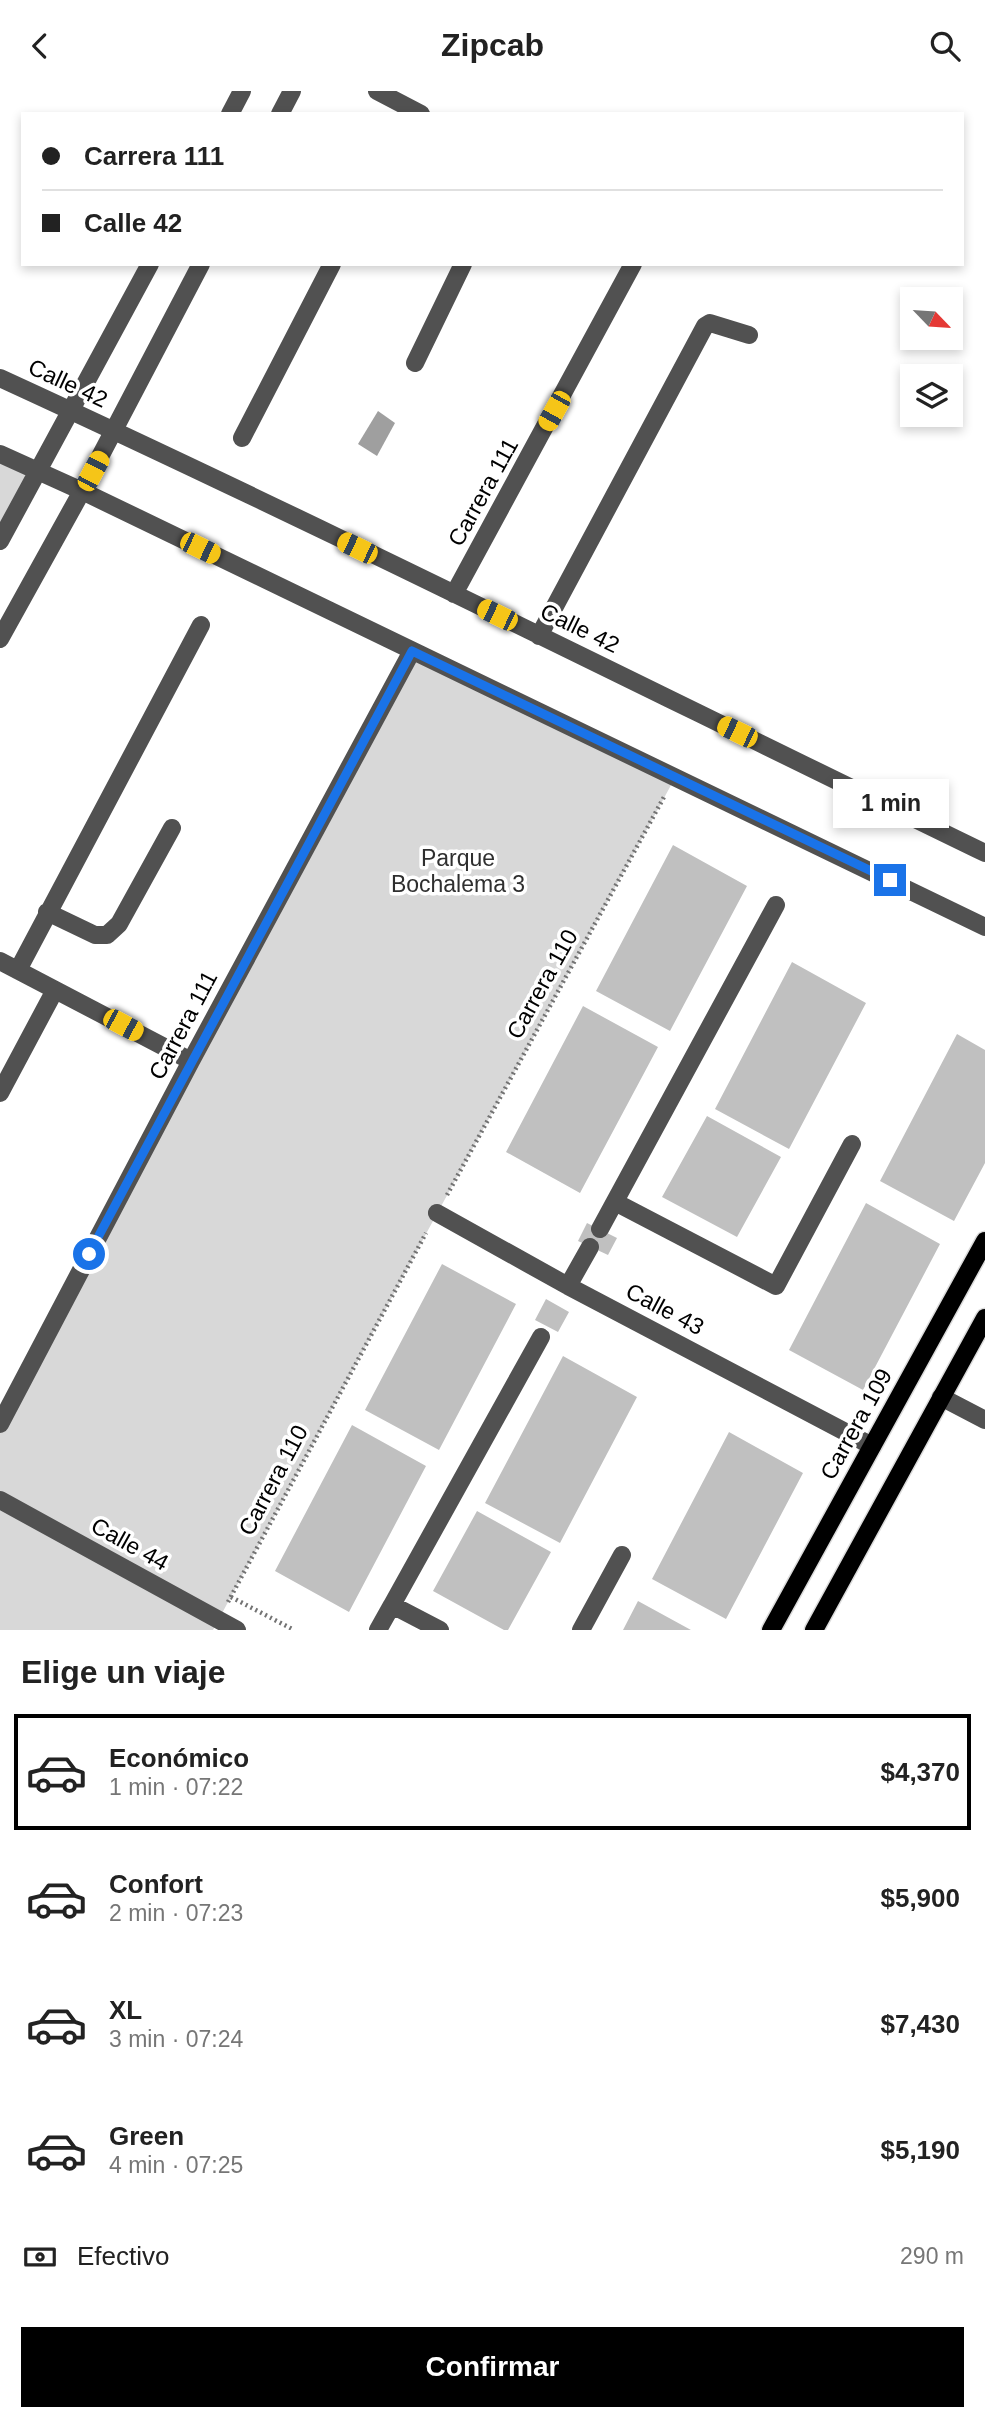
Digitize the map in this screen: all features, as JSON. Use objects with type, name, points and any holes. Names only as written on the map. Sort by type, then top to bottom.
[{"type":"main road","name":"Carrera 109","points":[[771,1630],[985,1241]]},
{"type":"main road","points":[[814,1630],[985,1318]]},
{"type":"street","points":[[231,112],[242,91]]},
{"type":"street","points":[[281,112],[292,91]]},
{"type":"street","points":[[377,91],[415,112]]},
{"type":"street","points":[[0,541],[148,266]]},
{"type":"street","points":[[0,639],[82,491],[200,266]]},
{"type":"street","points":[[242,438],[331,266]]},
{"type":"street","points":[[415,363],[463,266]]},
{"type":"street","name":"Carrera 111","points":[[454,594],[632,266]]},
{"type":"street","points":[[539,636],[705,326],[710,323],[749,335]]},
{"type":"street","name":"Calle 42","points":[[0,378],[114,430],[985,853]]},
{"type":"street","points":[[0,454],[82,491],[985,927]]},
{"type":"street","points":[[191,1061],[5,965],[47,912],[201,625]]},
{"type":"street","name":"Carrera 111","points":[[0,1424],[191,1061],[412,651]]},
{"type":"street","points":[[47,912],[95,935],[107,935],[119,924],[172,828]]},
{"type":"street","points":[[600,1229],[776,905]]},
{"type":"street","points":[[0,1093],[55,990]]},
{"type":"street","points":[[615,1202],[776,1286],[852,1144]]},
{"type":"street","name":"Calle 43","points":[[437,1213],[568,1286],[872,1446]]},
{"type":"street","points":[[568,1286],[590,1247]]},
{"type":"street","points":[[378,1630],[541,1337]]},
{"type":"street","points":[[941,1397],[985,1420]]},
{"type":"street","name":"Calle 44","points":[[0,1500],[237,1630]]},
{"type":"street","points":[[581,1630],[622,1555]]},
{"type":"street","points":[[392,1605],[440,1630]]},
{"type":"path","name":"Carrera 110","points":[[447,1193],[667,792]]},
{"type":"path","name":"Carrera 110","points":[[294,1630],[230,1597],[426,1232]]},
{"type":"green space","points":[[0,454],[38,471],[0,541]]},
{"type":"green space","name":"Parque Bochalema 3","points":[[412,651],[676,776],[213,1630],[0,1630],[0,1424]]},
{"type":"shaded area","points":[[378,411],[395,423],[377,456],[358,444]]},
{"type":"building","points":[[673,845],[747,886],[670,1031],[596,991]]},
{"type":"building","points":[[792,962],[866,1003],[789,1149],[715,1109]]},
{"type":"building","points":[[583,1006],[658,1047],[580,1193],[506,1152]]},
{"type":"building","points":[[957,1034],[985,1050],[985,1163],[954,1221],[880,1181]]},
{"type":"building","points":[[707,1116],[781,1157],[737,1237],[662,1197]]},
{"type":"building","points":[[866,1203],[940,1244],[863,1390],[789,1350]]},
{"type":"building","points":[[587,1223],[617,1238],[608,1255],[578,1241]]},
{"type":"building","points":[[442,1264],[516,1304],[439,1450],[365,1410]]},
{"type":"building","points":[[546,1299],[569,1312],[558,1332],[535,1320]]},
{"type":"building","points":[[563,1356],[637,1397],[560,1543],[485,1503]]},
{"type":"building","points":[[352,1425],[426,1466],[349,1612],[275,1571]]},
{"type":"building","points":[[729,1432],[803,1473],[726,1619],[652,1579]]},
{"type":"building","points":[[477,1511],[551,1552],[508,1630],[433,1591]]},
{"type":"building","points":[[638,1601],[691,1630],[623,1630]]},
{"type":"route","points":[[89,1254],[412,651],[890,880]]}]
